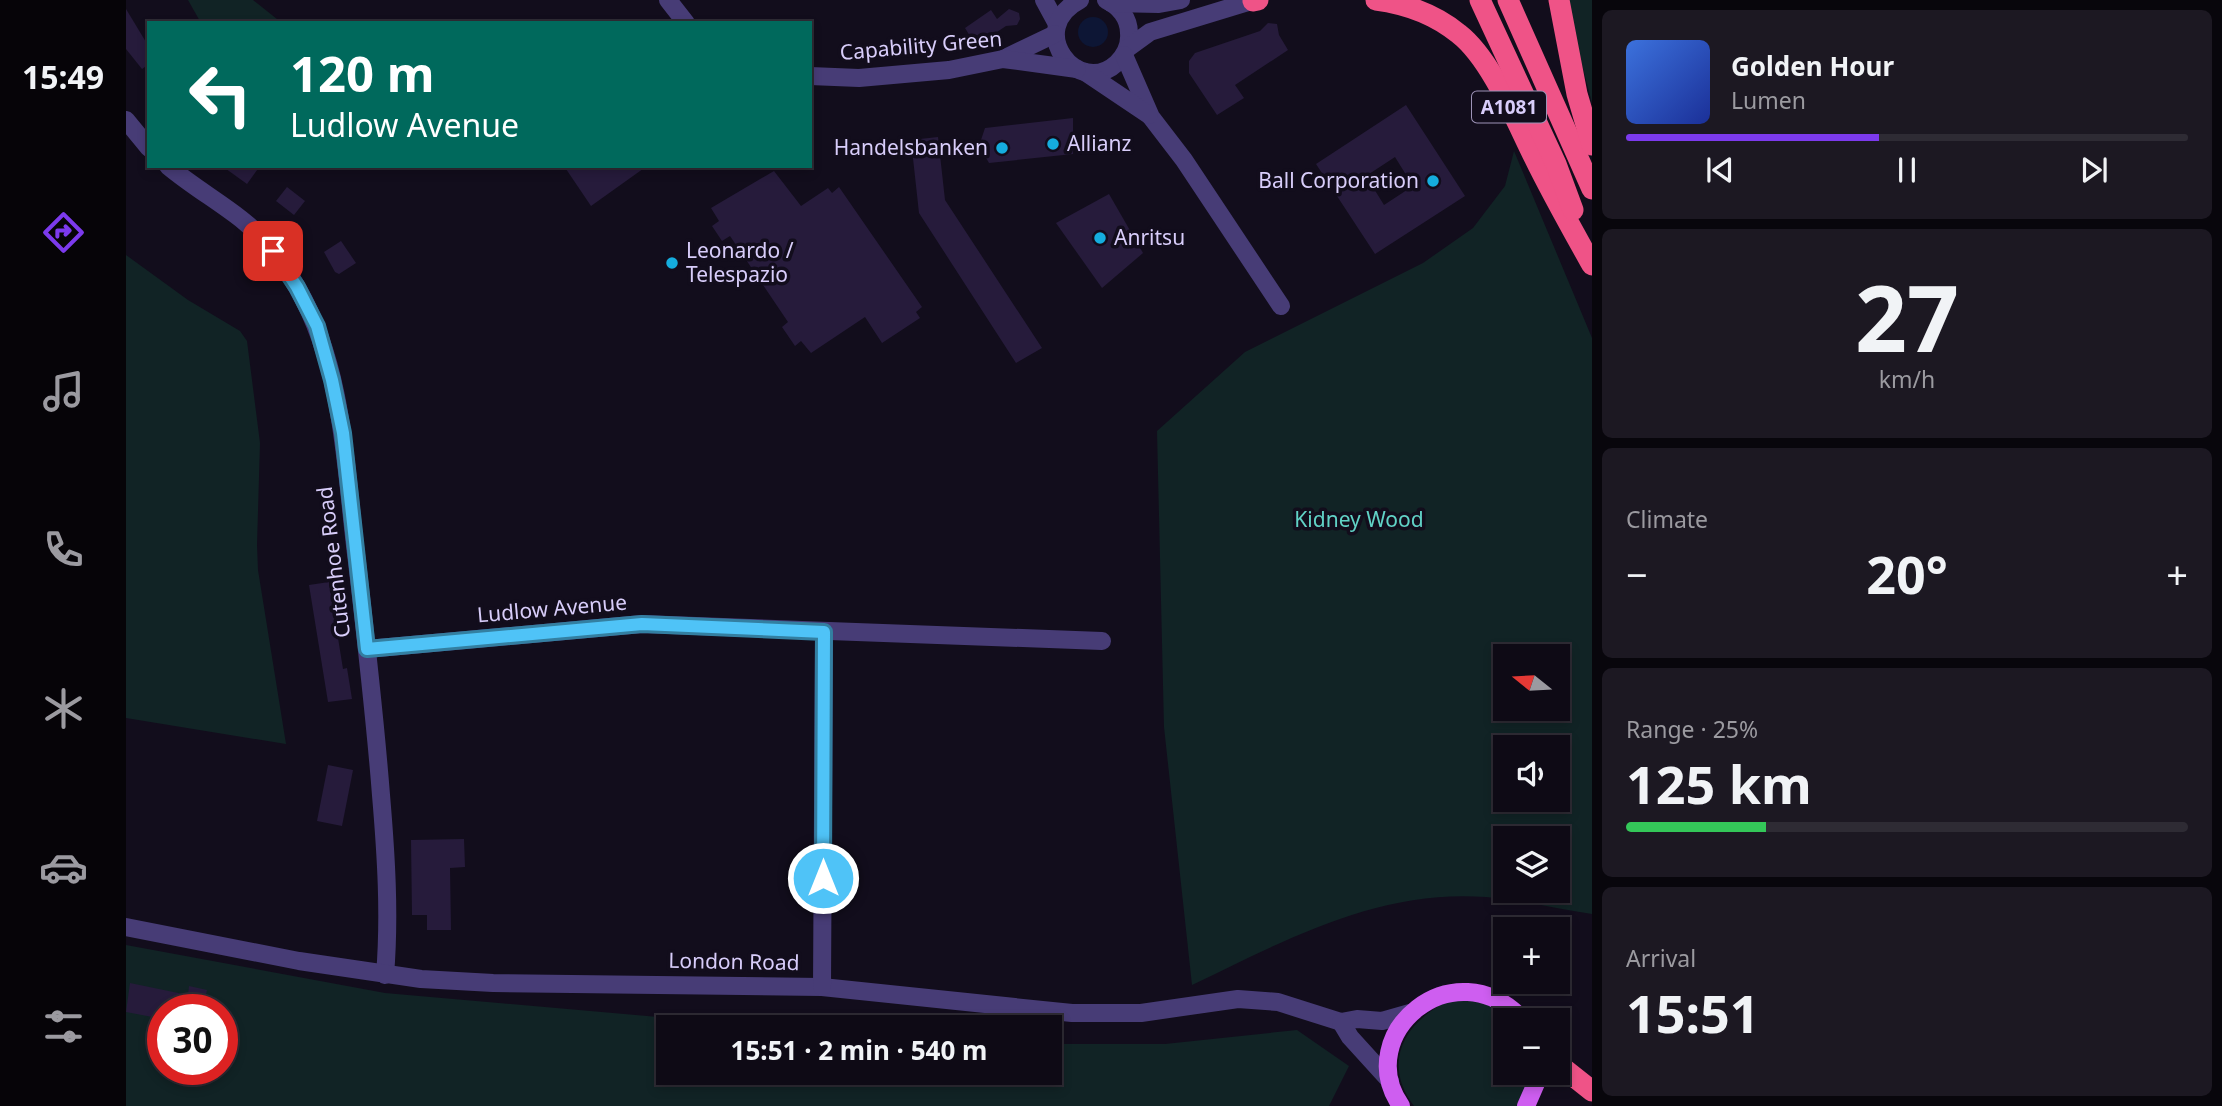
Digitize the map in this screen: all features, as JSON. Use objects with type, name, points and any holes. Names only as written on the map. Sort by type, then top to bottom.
[{"type":"highway","name":"A1081","points":[[1376,0],[1407,6],[1436,19],[1461,35],[1474,50],[1498,85],[1556,201],[1592,263]]},
{"type":"highway","name":"A1081","points":[[1480,0],[1556,164],[1592,263]]},
{"type":"highway","name":"A1081","points":[[1508,0],[1592,189]]},
{"type":"highway","name":"A1081","points":[[1559,0],[1577,94],[1592,145]]},
{"type":"highway","points":[[1570,1074],[1592,1091]]},
{"type":"main road","points":[[1401,1106],[1390,1081],[1389,1056],[1396,1033],[1410,1013],[1428,1000],[1448,992],[1470,991],[1491,996],[1511,1008]]},
{"type":"main road","points":[[1526,1106],[1535,1085]]},
{"type":"street","points":[[668,0],[684,21]]},
{"type":"street","points":[[1044,0],[1056,29],[1061,55],[1152,117]]},
{"type":"street","points":[[1003,59],[1056,29],[1062,13],[1080,0]]},
{"type":"street","points":[[1108,1],[1159,4],[1181,0]]},
{"type":"street","points":[[1081,70],[1104,71],[1150,32],[1256,0]]},
{"type":"street","points":[[1108,1],[1121,11],[1127,22],[1130,35],[1126,51],[1152,117],[1184,160],[1281,306]]},
{"type":"street","name":"Capability Green","points":[[812,76],[872,76],[949,70],[1003,59],[1081,70]]},
{"type":"street","points":[[126,120],[147,146]]},
{"type":"street","name":"Cutenhoe Road","points":[[171,168],[195,189],[242,220],[273,251],[297,287],[317,326],[332,380],[343,433],[367,649],[384,838],[388,939],[385,975]]},
{"type":"street","name":"Ludlow Avenue","points":[[367,649],[642,624],[1102,641]]},
{"type":"street","points":[[822,987],[824,632]]},
{"type":"street","name":"London Road","points":[[126,927],[191,942],[385,975],[493,983],[822,987],[1082,1014],[1141,1013],[1212,1001],[1258,1000],[1301,1008],[1341,1022],[1357,1019],[1382,1021],[1410,1013]]},
{"type":"street","points":[[1341,1022],[1350,1037],[1390,1081]]},
{"type":"green space","points":[[188,0],[253,0],[279,21],[200,21]]},
{"type":"green space","points":[[1566,0],[1592,0],[1592,103],[1567,8]]},
{"type":"green space","name":"Kidney Wood","points":[[1514,151],[1592,338],[1592,914],[1529,903],[1570,903],[1570,826],[1493,826],[1493,898],[1446,897],[1370,909],[1298,935],[1192,985],[1164,727],[1157,431],[1245,352],[1423,263],[1473,228],[1505,186]]},
{"type":"green space","points":[[126,255],[188,300],[240,331],[247,341],[260,443],[258,570],[286,744],[126,718]]},
{"type":"green space","points":[[126,945],[385,993],[656,1017],[656,1085],[1062,1085],[1062,1044],[1165,1044],[1297,1030],[1349,1066],[1329,1106],[126,1106]]},
{"type":"green space","points":[[1448,1001],[1485,1001],[1496,1008],[1493,1008],[1493,1085],[1527,1085],[1518,1106],[1414,1106],[1404,1090],[1399,1074],[1399,1059],[1402,1045],[1410,1032],[1433,1010]]},
{"type":"water","points":[[1093,17],[1099,18],[1107,26],[1107,38],[1099,46],[1093,47],[1087,46],[1079,38],[1078,32],[1079,26],[1087,18]]},
{"type":"building","points":[[126,9],[147,44],[147,65],[142,69],[126,49]]},
{"type":"building","points":[[1009,9],[1019,13],[1017,25],[1006,26],[976,46],[965,28],[991,10],[997,19]]},
{"type":"building","points":[[1268,23],[1277,24],[1279,35],[1288,50],[1235,85],[1244,98],[1217,115],[1189,73],[1189,61],[1195,53],[1260,31]]},
{"type":"building","name":"Ball Corporation","points":[[1406,105],[1465,196],[1375,254],[1316,164]],"holes":[[[1395,157],[1413,186],[1384,205],[1366,176]]]},
{"type":"building","points":[[1073,118],[1073,154],[989,163],[979,146],[985,128]]},
{"type":"building","points":[[938,137],[945,200],[1042,348],[1016,363],[919,213],[911,140]]},
{"type":"building","points":[[225,168],[259,168],[247,184]]},
{"type":"building","points":[[565,168],[644,168],[591,206]]},
{"type":"building","points":[[774,171],[801,206],[828,188],[832,193],[839,187],[922,307],[916,312],[920,318],[882,343],[865,317],[811,353],[801,341],[795,346],[782,327],[788,322],[730,236],[722,241],[712,226],[719,221],[711,208]]},
{"type":"building","points":[[287,187],[305,201],[294,215],[276,201]]},
{"type":"building","name":"Anritsu","points":[[1109,194],[1143,253],[1102,288],[1056,223]]},
{"type":"building","points":[[341,241],[356,263],[339,274],[335,272],[324,252]]},
{"type":"building","points":[[329,582],[343,669],[347,668],[352,699],[328,702],[309,585]]},
{"type":"building","points":[[328,765],[353,770],[342,826],[317,821]]},
{"type":"building","points":[[464,839],[465,867],[450,868],[451,930],[427,930],[427,915],[412,915],[411,840]]},
{"type":"building","points":[[130,983],[183,994],[147,994],[147,1016],[126,1012]]},
{"type":"building","points":[[189,986],[207,990],[206,994],[188,994]]},
{"type":"place","name":"Allianz","points":[[1053,144]]},
{"type":"place","name":"Handelsbanken","points":[[1002,148]]},
{"type":"place","name":"Ball Corporation","points":[[1433,181]]},
{"type":"place","name":"Anritsu","points":[[1100,238]]},
{"type":"place","name":"Leonardo / Telespazio","points":[[672,263]]},
{"type":"route","points":[[273,251],[297,287],[317,326],[332,380],[343,433],[367,649],[642,624],[824,632],[823,878]]}]
